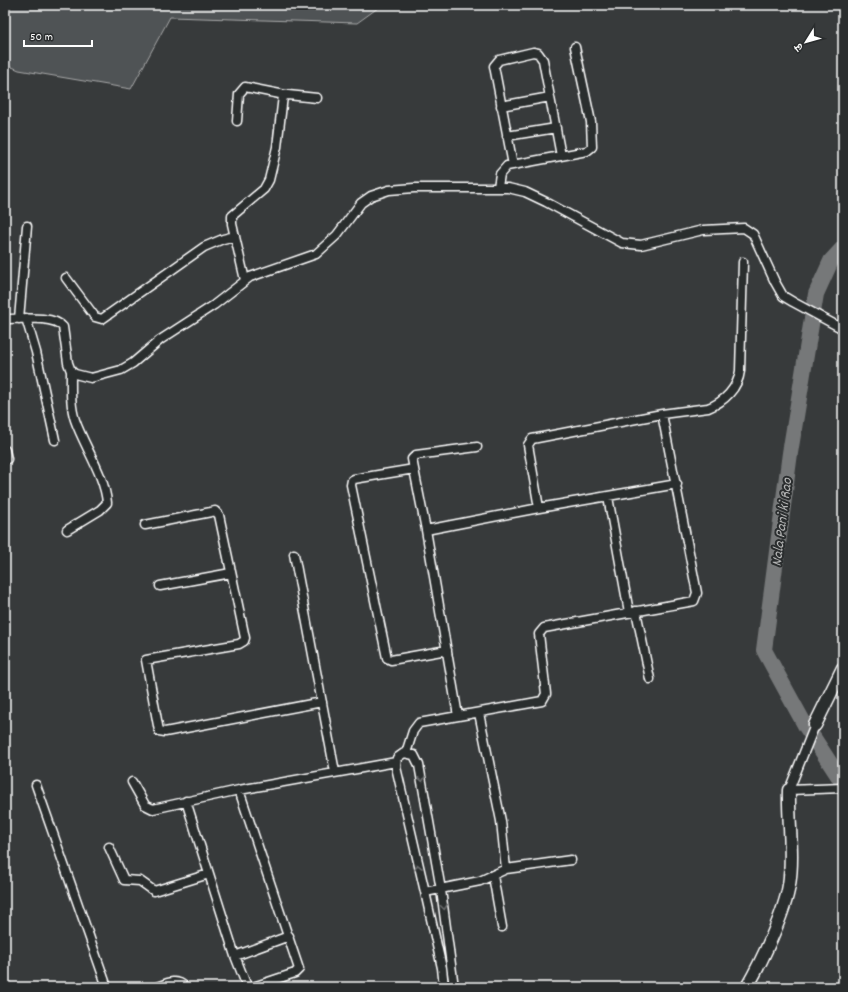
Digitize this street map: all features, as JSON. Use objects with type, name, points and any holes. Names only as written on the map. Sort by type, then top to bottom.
[{"type":"street","points":[[498,187],[502,171],[507,166],[587,151],[592,146],[593,143],[588,108],[575,47]]},
{"type":"street","points":[[513,165],[494,66],[499,60],[534,52],[538,52],[543,60],[561,156]]},
{"type":"street","points":[[236,121],[239,94],[245,87],[285,95],[317,98]]},
{"type":"street","points":[[245,280],[232,216],[264,189],[269,180],[277,147],[281,100],[285,95]]},
{"type":"street","points":[[501,106],[550,97]]},
{"type":"street","points":[[507,136],[556,128]]},
{"type":"street","points":[[71,372],[79,377],[92,378],[110,374],[126,367],[160,340],[225,298],[245,280],[259,273],[316,254],[337,235],[361,203],[379,193],[414,188],[498,187],[525,192],[622,243],[632,245],[652,243],[703,230],[744,228],[753,234],[779,290],[793,302],[843,329]]},
{"type":"street","points":[[27,226],[22,318],[36,352],[55,440]]},
{"type":"street","points":[[66,278],[95,317],[102,319],[204,247],[235,236]]},
{"type":"street","points":[[539,508],[528,445],[532,439],[715,405],[728,396],[738,379],[743,262]]},
{"type":"street","points":[[5,319],[22,318],[57,322],[61,324],[64,330],[68,363],[71,372],[71,404],[73,415],[100,479],[107,503],[100,510],[66,530]]},
{"type":"street","points":[[406,752],[414,731],[419,724],[538,702],[545,697],[539,634],[544,628],[632,611],[691,602],[696,597],[677,484],[662,414]]},
{"type":"street","points":[[458,716],[426,530],[412,459],[416,455],[477,447]]},
{"type":"street","points":[[5,450],[7,459]]},
{"type":"street","points":[[414,469],[354,479],[352,480],[351,485],[385,656],[391,660],[447,650]]},
{"type":"street","points":[[426,530],[539,508],[677,484]]},
{"type":"street","points":[[608,497],[632,611],[650,679]]},
{"type":"street","points":[[145,525],[215,511],[219,515],[244,641],[239,644],[146,660],[159,731],[165,732],[322,702]]},
{"type":"street","points":[[294,554],[335,772]]},
{"type":"street","points":[[160,586],[231,573]]},
{"type":"street","points":[[747,987],[756,971],[786,898],[790,868],[788,814],[789,790],[805,746],[843,668]]},
{"type":"street","points":[[479,713],[501,821],[506,869]]},
{"type":"street","points":[[444,987],[442,968],[397,775],[396,762],[399,755],[406,752],[414,755],[419,765],[441,890],[454,987]]},
{"type":"street","points":[[132,782],[145,805],[149,808],[159,808],[239,790],[396,762]]},
{"type":"street","points":[[36,785],[107,987]]},
{"type":"street","points":[[789,790],[840,788]]},
{"type":"street","points":[[239,790],[289,936],[299,970],[268,985],[253,987]]},
{"type":"street","points":[[186,801],[235,956],[246,984],[250,987]]},
{"type":"street","points":[[109,847],[124,880],[140,881],[154,891],[209,874]]},
{"type":"street","points":[[425,892],[480,881],[506,869],[571,860]]},
{"type":"street","points":[[493,876],[502,928]]},
{"type":"street","points":[[235,956],[289,936]]},
{"type":"street","points":[[156,987],[178,981],[185,987]]},
{"type":"shaded area","points":[[5,5],[382,5],[357,23],[170,17],[131,89],[19,70],[5,64]]},
{"type":"waterway","name":"Nala Pani ki Rao","points":[[843,248],[831,261],[816,294],[790,453],[764,650],[805,725],[843,783]]}]
